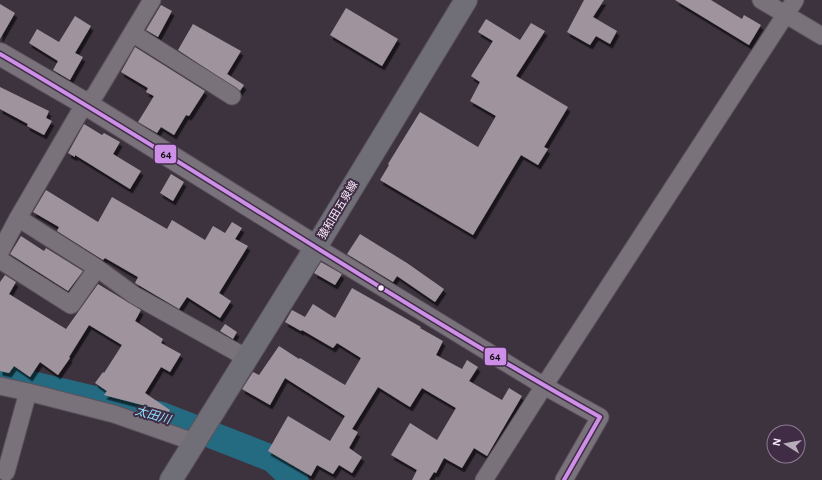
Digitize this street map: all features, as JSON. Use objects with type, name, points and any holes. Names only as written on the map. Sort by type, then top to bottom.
[{"type":"main road","name":"猿和田五泉線","points":[[171,480],[316,247],[466,0]]},
{"type":"street","points":[[0,252],[18,218],[86,104],[95,95],[152,0]]},
{"type":"street","points":[[761,0],[822,36]]},
{"type":"street","points":[[484,480],[795,0]]},
{"type":"street","points":[[132,33],[232,96]]},
{"type":"street","points":[[0,54],[86,104],[316,247],[544,386],[600,418],[564,480]]},
{"type":"street","points":[[18,218],[97,268],[134,295],[247,358]]},
{"type":"street","points":[[0,260],[71,305],[97,268]]},
{"type":"street","points":[[0,386],[114,414],[194,442]]},
{"type":"street","points":[[6,472],[28,392]]},
{"type":"building","points":[[584,0],[604,0],[593,17],[617,31],[610,44],[596,36],[590,45],[567,32]]},
{"type":"building","points":[[675,0],[711,0],[742,19],[744,15],[761,25],[749,45]]},
{"type":"building","points":[[0,4],[15,13],[0,39]]},
{"type":"building","points":[[161,5],[172,11],[158,37],[146,30]]},
{"type":"building","points":[[346,8],[398,39],[382,66],[330,35]]},
{"type":"building","points":[[75,16],[91,26],[75,53],[83,57],[70,80],[53,70],[58,61],[29,43],[37,29],[59,42]]},
{"type":"building","points":[[486,19],[520,40],[531,23],[545,31],[516,76],[568,107],[544,147],[548,149],[538,165],[521,155],[473,235],[380,180],[389,165],[388,164],[420,112],[478,147],[496,116],[470,101],[480,82],[471,76],[493,41],[478,32]]},
{"type":"building","points":[[193,24],[241,51],[227,74],[244,85],[240,91],[178,50]]},
{"type":"building","points":[[135,47],[205,91],[189,116],[186,115],[174,135],[161,127],[157,133],[138,122],[154,96],[146,92],[148,88],[121,72]]},
{"type":"building","points":[[0,87],[49,111],[46,118],[52,121],[44,135],[27,126],[28,124],[0,109]]},
{"type":"building","points":[[84,124],[102,135],[104,133],[120,142],[113,154],[141,171],[130,189],[75,155],[75,157],[68,153]]},
{"type":"building","points":[[171,174],[184,182],[173,201],[160,193]]},
{"type":"building","points":[[46,190],[98,222],[112,197],[167,229],[172,220],[205,240],[213,226],[225,233],[232,222],[242,228],[235,239],[248,246],[219,293],[231,301],[220,318],[187,297],[179,309],[135,283],[138,277],[105,258],[103,260],[57,231],[59,227],[33,212]]},
{"type":"building","points":[[360,234],[407,263],[444,289],[435,302],[397,276],[393,282],[347,254]]},
{"type":"building","points":[[21,236],[44,251],[46,248],[83,271],[68,291],[10,254]]},
{"type":"building","points":[[321,262],[342,274],[335,285],[314,273]]},
{"type":"building","points":[[5,275],[16,282],[9,294],[66,329],[98,284],[141,310],[135,321],[163,339],[161,343],[181,354],[170,372],[161,367],[145,393],[170,410],[169,412],[104,395],[107,391],[95,383],[103,372],[104,373],[122,345],[89,325],[69,357],[70,358],[58,375],[40,362],[30,377],[14,366],[9,373],[0,371],[0,282]]},
{"type":"building","points":[[352,288],[443,341],[436,355],[462,369],[467,360],[478,367],[469,381],[502,400],[509,388],[522,396],[487,456],[474,448],[462,468],[444,458],[436,473],[434,472],[429,480],[412,480],[417,470],[391,455],[410,423],[437,440],[456,408],[422,388],[410,407],[378,387],[352,429],[358,432],[349,448],[362,457],[352,473],[339,465],[333,474],[317,465],[311,476],[268,451],[288,416],[330,441],[345,416],[285,378],[270,405],[242,389],[253,372],[259,375],[279,346],[345,385],[361,358],[337,343],[333,348],[285,322],[292,310],[305,317],[313,304],[335,318]]},
{"type":"building","points":[[225,324],[237,332],[233,339],[220,331]]},
{"type":"waterway","name":"太田川","points":[[0,377],[163,416],[273,459],[295,480]]},
{"type":"transit line","name":"64","points":[[0,54],[150,144],[449,329],[600,417],[564,480]]}]
